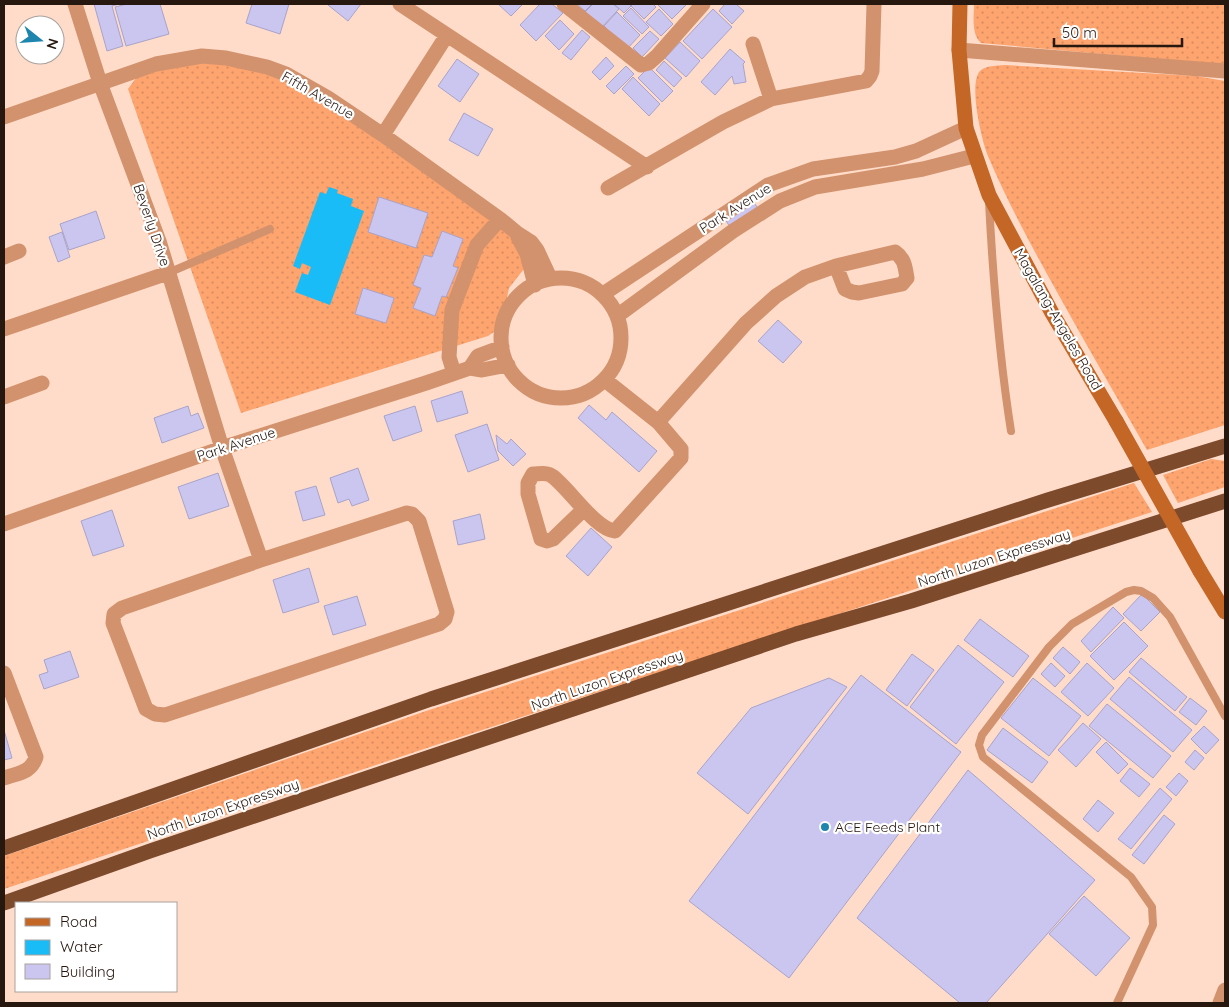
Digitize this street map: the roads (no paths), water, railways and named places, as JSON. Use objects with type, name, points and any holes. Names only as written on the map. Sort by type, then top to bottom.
[{"type":"highway","points":[[4,848],[488,681],[1048,500],[1225,446]]},
{"type":"highway","name":"North Luzon Expressway","points":[[4,903],[150,851],[796,634],[911,601],[1225,501]]},
{"type":"main road","name":"Magalang-Angeles Road","points":[[960,4],[960,50],[966,128],[974,156],[989,195],[1052,313],[1225,612]]},
{"type":"street","name":"Beverly Drive","points":[[75,4],[100,83],[160,241],[168,274],[222,448],[261,560]]},
{"type":"street","points":[[400,4],[646,167]]},
{"type":"street","points":[[564,4],[641,65],[649,63],[658,55],[703,4]]},
{"type":"street","points":[[608,188],[723,122],[771,98],[866,80],[870,76],[874,4]]},
{"type":"street","points":[[384,135],[447,35]]},
{"type":"street","points":[[753,44],[771,98]]},
{"type":"street","points":[[960,50],[1225,71]]},
{"type":"street","name":"Fifth Avenue","points":[[4,117],[156,64],[202,56],[226,58],[267,67],[286,74],[328,98],[384,135],[500,219],[517,234],[531,242],[537,250],[550,278]]},
{"type":"street","name":"Park Avenue","points":[[603,294],[768,185],[813,170],[916,152],[966,128]]},
{"type":"street","name":"Park Avenue","points":[[617,316],[733,231],[780,201],[815,187],[923,169],[974,156]]},
{"type":"street","points":[[768,185],[780,201]]},
{"type":"street","points":[[454,373],[449,357],[452,310],[477,245],[500,219]]},
{"type":"street","points":[[698,231],[710,248]]},
{"type":"street","name":"Fifth Avenue","points":[[517,234],[527,254],[535,284]]},
{"type":"street","points":[[4,257],[19,251]]},
{"type":"street","points":[[658,422],[746,323],[776,296],[805,277],[836,266]]},
{"type":"street","points":[[4,329],[168,274]]},
{"type":"street","points":[[550,278],[566,278],[586,283],[603,294],[612,304],[621,332],[620,350],[614,366],[605,380],[591,391],[574,397],[556,398],[539,394],[524,385],[512,372],[502,347],[501,337],[505,318],[514,301],[528,288],[550,278]]},
{"type":"street","name":"Park Avenue","points":[[470,368],[478,356],[502,347]]},
{"type":"street","name":"Park Avenue","points":[[4,524],[222,448],[454,373],[470,368],[482,370],[508,365]]},
{"type":"street","points":[[584,509],[553,539],[547,541],[541,539],[528,494],[528,483],[533,474],[551,475],[584,509],[608,529],[614,531],[682,458],[681,449],[658,422],[605,380]]},
{"type":"street","points":[[4,397],[42,383]]},
{"type":"street","points":[[407,513],[412,514],[419,521],[447,612],[445,620],[439,624],[165,714],[155,714],[146,709],[113,623],[114,614],[122,608],[261,560],[407,513]]},
{"type":"street","points":[[4,674],[36,757],[33,765],[26,771],[4,778]]},
{"type":"street","points":[[1220,1003],[1225,990]]},
{"type":"lane","points":[[989,195],[1001,363],[1011,431]]},
{"type":"lane","points":[[168,274],[270,228]]},
{"type":"lane","points":[[1117,1003],[1153,925],[1152,907],[1131,877],[984,757],[979,745],[982,735],[1049,647],[1072,624],[1126,592],[1134,590],[1141,591],[1153,598],[1170,616],[1225,716]]},
{"type":"water","points":[[329,187],[338,190],[337,193],[353,199],[351,206],[364,211],[330,305],[295,292],[302,273],[308,275],[311,267],[302,263],[300,269],[293,266],[320,192],[326,194]]},
{"type":"place","name":"ACE Feeds Plant","points":[[825,827]]}]
